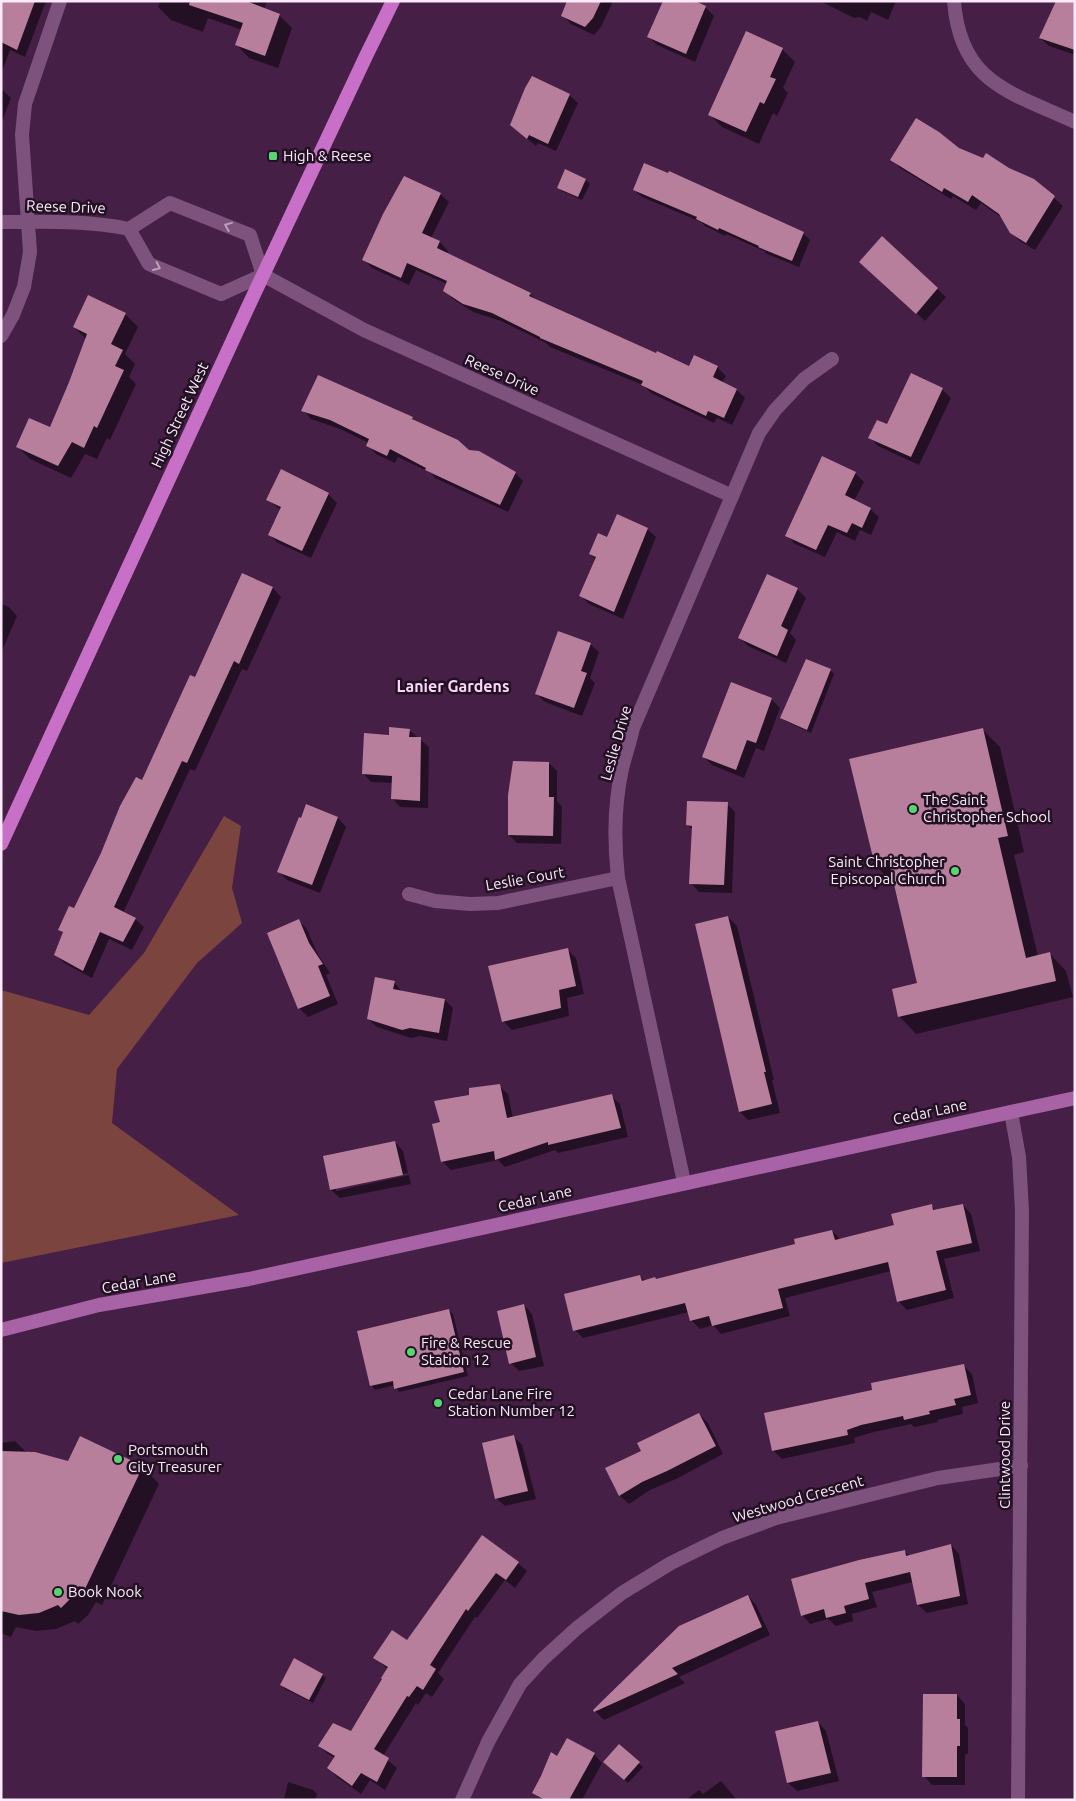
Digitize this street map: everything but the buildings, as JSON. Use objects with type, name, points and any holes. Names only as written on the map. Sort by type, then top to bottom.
[{"type":"main road","name":"High Street West","points":[[1,844],[263,275],[393,1]]},
{"type":"main road","name":"Cedar Lane","points":[[1,1330],[99,1305],[249,1279],[684,1182],[1075,1098]]},
{"type":"street","points":[[1,336],[13,315],[24,287],[30,252],[22,135],[25,104],[60,1]]},
{"type":"street","points":[[954,1],[957,27],[966,51],[980,71],[999,87],[1075,122]]},
{"type":"street","points":[[170,203],[250,235],[263,275],[221,294],[149,264],[129,229],[170,203]]},
{"type":"street","name":"Reese Drive","points":[[1,222],[57,221],[105,224],[129,229]]},
{"type":"street","name":"Reese Drive","points":[[263,275],[364,330],[732,496]]},
{"type":"street","name":"Leslie Drive","points":[[684,1182],[618,878],[615,813],[622,770],[633,728],[759,433],[775,410],[804,379],[832,358]]},
{"type":"street","name":"Leslie Court","points":[[409,894],[444,902],[470,904],[498,903],[618,878]]},
{"type":"street","name":"Clintwood Drive","points":[[1011,1112],[1019,1157],[1022,1211],[1018,1800]]},
{"type":"street","name":"Westwood Crescent","points":[[462,1800],[488,1742],[520,1684],[543,1659],[577,1628],[622,1593],[671,1563],[722,1538],[776,1518],[938,1478],[1021,1466]]},
{"type":"shaded area","points":[[224,816],[241,826],[232,888],[242,923],[197,963],[117,1069],[112,1123],[239,1215],[1,1263],[1,990],[89,1015],[144,953]]},
{"type":"place","name":"High & Reese","points":[[273,156]]},
{"type":"place","name":"The Saint Christopher School","points":[[913,809]]},
{"type":"place","name":"Saint Christopher Episcopal Church","points":[[955,871]]},
{"type":"place","name":"Fire & Rescue Station 12","points":[[411,1352]]},
{"type":"place","name":"Cedar Lane Fire Station Number 12","points":[[438,1403]]},
{"type":"place","name":"Portsmouth City Treasurer","points":[[118,1459]]},
{"type":"place","name":"Book Nook","points":[[58,1592]]},
{"type":"district","name":"Lanier Gardens","points":[[453,686]]}]
